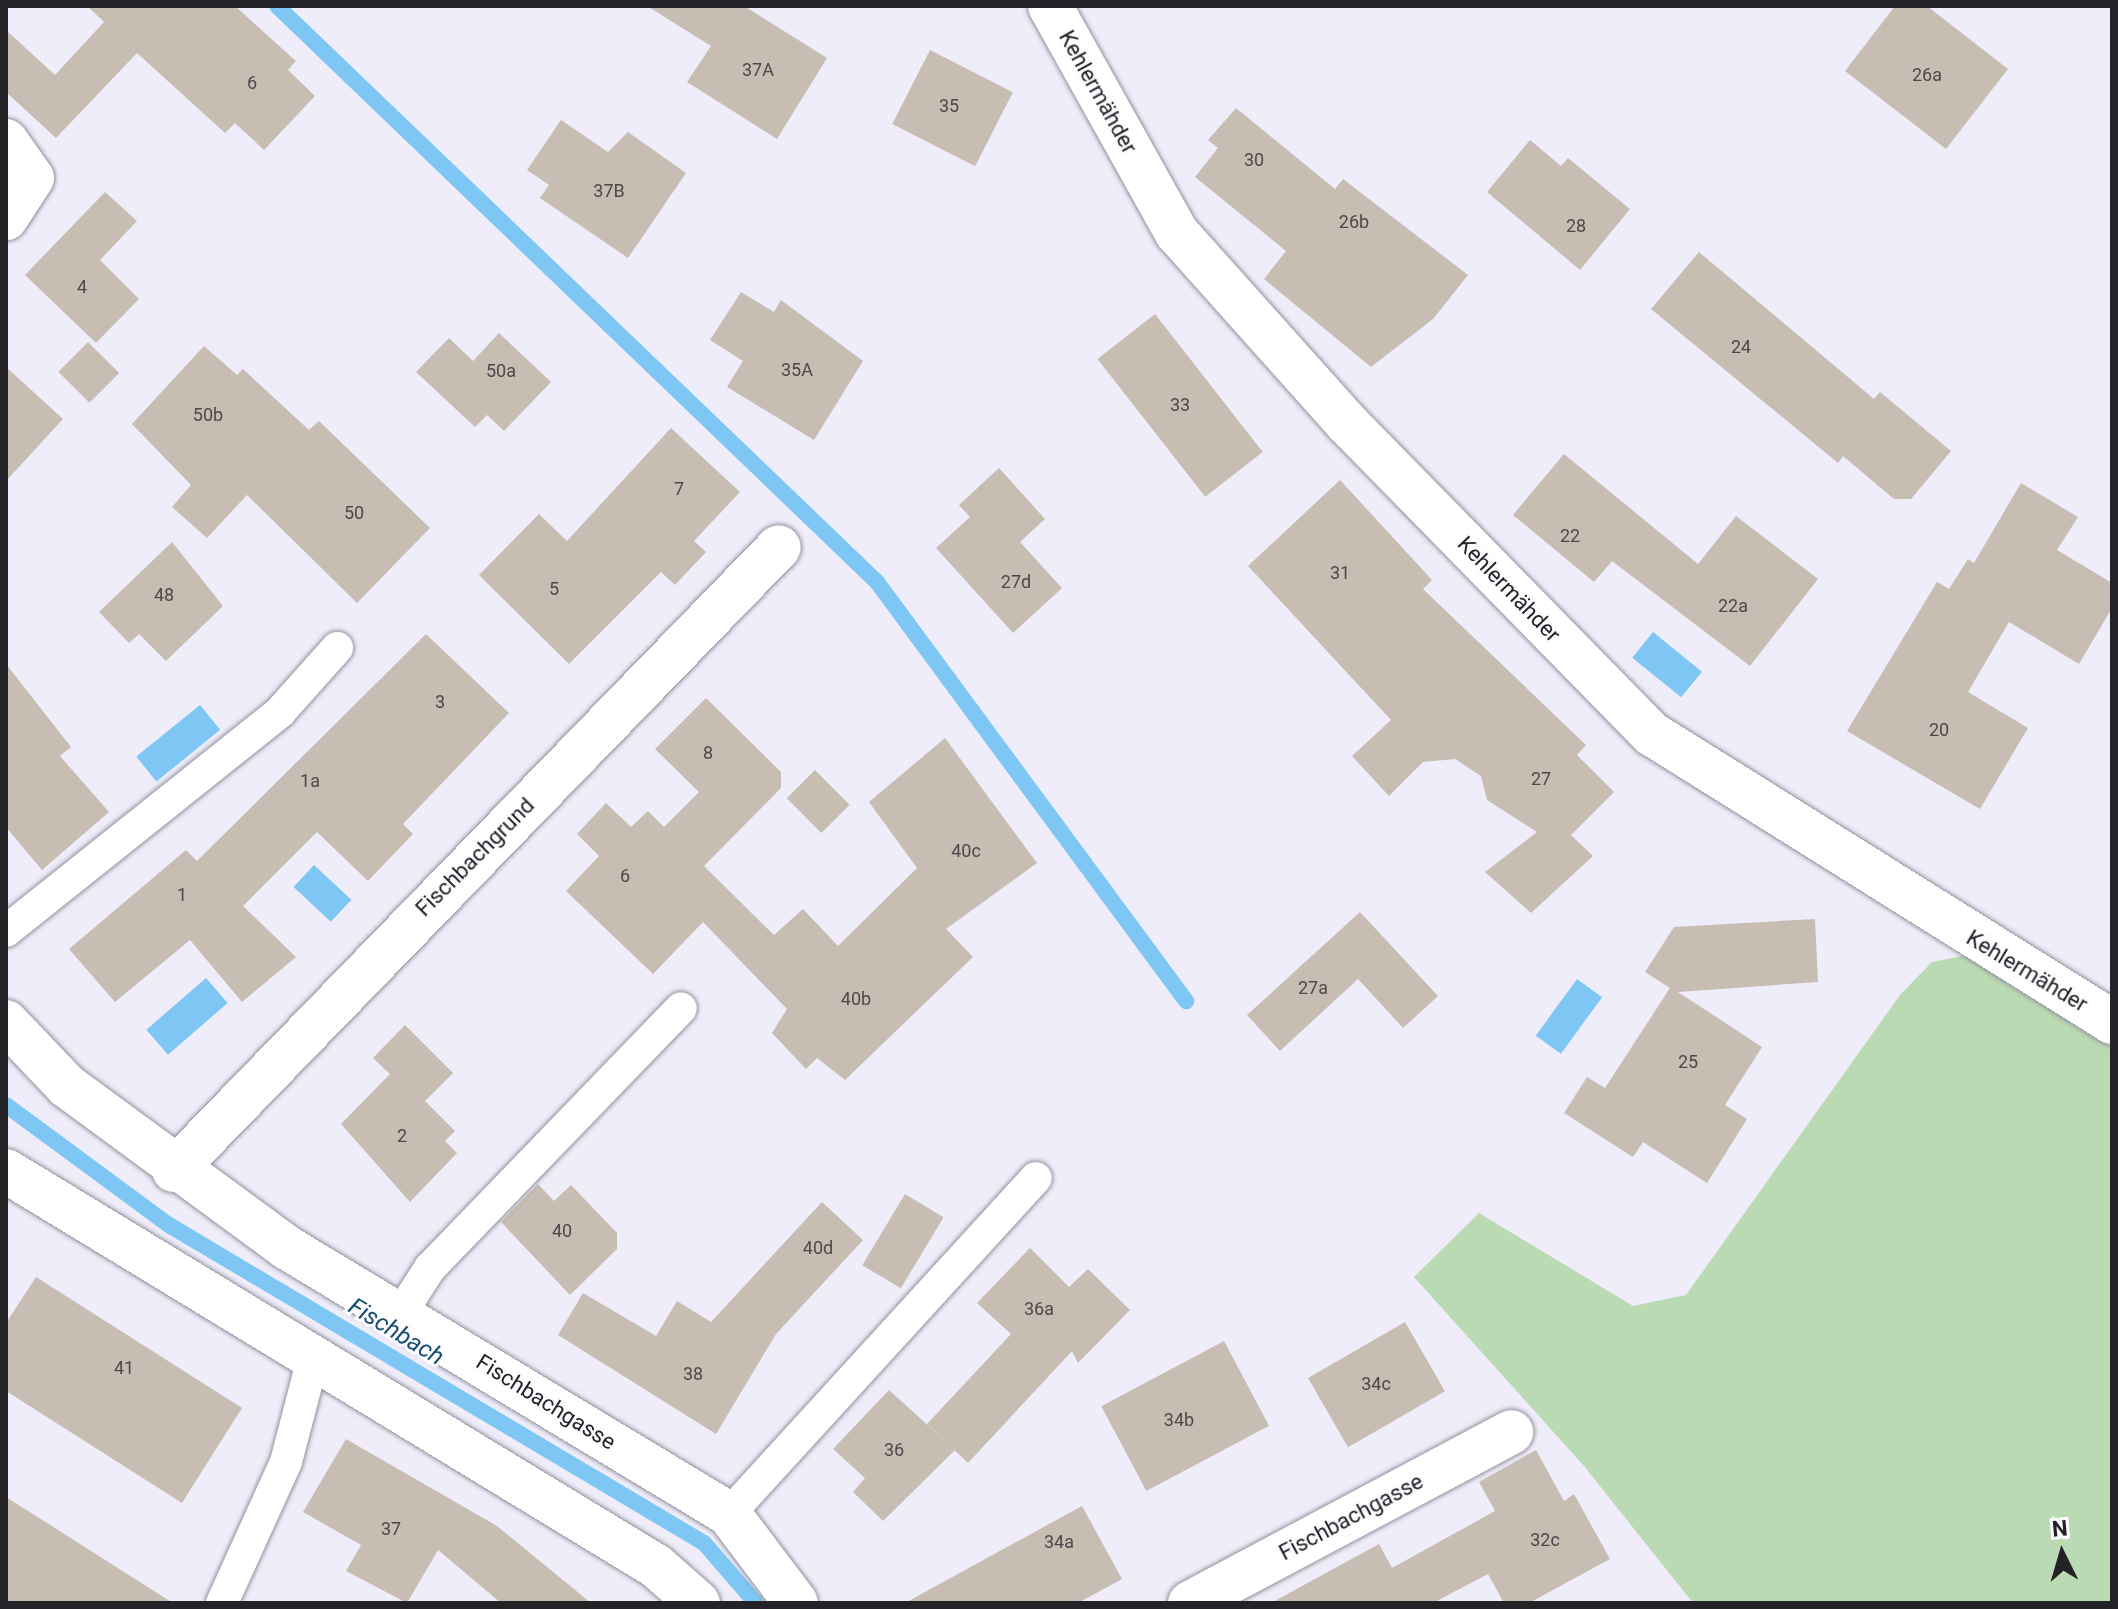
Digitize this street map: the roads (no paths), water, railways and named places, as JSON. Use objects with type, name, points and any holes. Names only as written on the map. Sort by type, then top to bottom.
[{"type":"street","name":"Kehlermähder","points":[[1050,6],[1177,233],[1347,423],[1652,734],[2112,1022]]},
{"type":"street","points":[[6,141],[32,178],[6,218]]},
{"type":"street","name":"Fischbachgrund","points":[[174,1170],[779,547]]},
{"type":"street","name":"Fischbachgasse","points":[[6,1022],[67,1086],[174,1170],[729,1514],[796,1603]]},
{"type":"street","points":[[6,1171],[656,1566],[698,1603]]},
{"type":"street","name":"Fischbachgasse","points":[[1190,1603],[1511,1432]]},
{"type":"lane","points":[[6,931],[280,712],[337,648]]},
{"type":"lane","points":[[401,1313],[430,1268],[681,1008]]},
{"type":"lane","points":[[729,1514],[1036,1178]]},
{"type":"lane","points":[[222,1603],[286,1462],[313,1358]]},
{"type":"water","points":[[1653,632],[1702,672],[1681,697],[1632,658]]},
{"type":"water","points":[[200,705],[220,730],[156,781],[136,757]]},
{"type":"water","points":[[314,865],[351,900],[331,922],[294,887]]},
{"type":"water","points":[[206,978],[228,1003],[168,1055],[146,1030]]},
{"type":"water","points":[[1577,979],[1602,997],[1561,1054],[1536,1036]]},
{"type":"waterway","points":[[277,6],[877,582],[1186,1001]]},
{"type":"waterway","name":"Fischbach","points":[[6,1105],[169,1225],[704,1543],[756,1603]]}]
